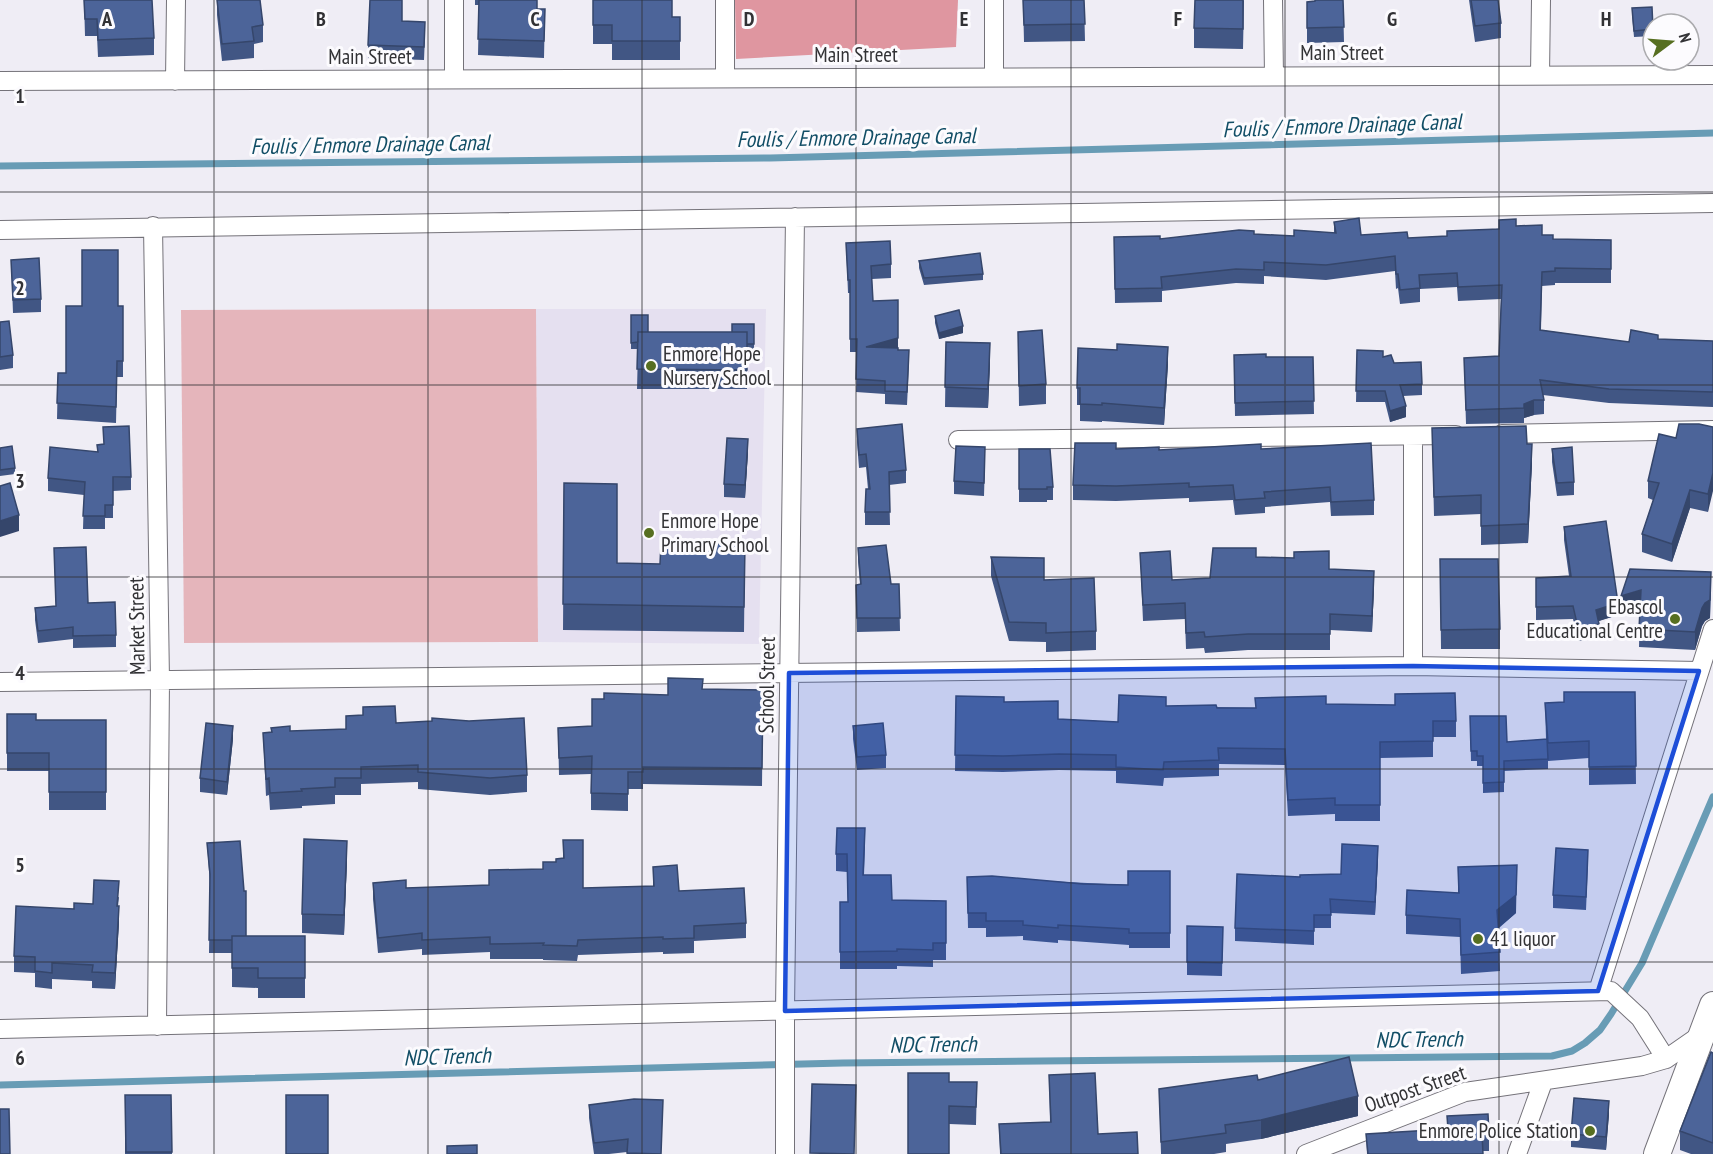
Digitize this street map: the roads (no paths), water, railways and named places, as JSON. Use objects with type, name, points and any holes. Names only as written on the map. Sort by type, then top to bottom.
[{"type":"main road","points":[[1658,1154],[1708,1033],[1713,1005]]},
{"type":"street","points":[[175,81],[176,0]]},
{"type":"street","points":[[454,0],[454,79]]},
{"type":"street","points":[[725,0],[725,78]]},
{"type":"street","points":[[994,0],[994,77]]},
{"type":"street","points":[[1273,0],[1274,76]]},
{"type":"street","points":[[1540,75],[1541,0]]},
{"type":"street","name":"Main Street","points":[[0,81],[1713,75]]},
{"type":"street","points":[[0,230],[1713,203]]},
{"type":"street","name":"School Street","points":[[785,1154],[784,1043],[795,217]]},
{"type":"street","name":"Market Street","points":[[153,226],[160,680],[157,1026]]},
{"type":"street","points":[[958,440],[1413,436],[1713,430]]},
{"type":"street","points":[[1413,436],[1413,666]]},
{"type":"street","points":[[1604,991],[1713,629]]},
{"type":"street","points":[[0,682],[1413,666],[1699,671]]},
{"type":"street","points":[[0,1029],[1604,991],[1640,1018],[1666,1059]]},
{"type":"street","name":"Outpost Street","points":[[1306,1154],[1464,1092],[1642,1066],[1666,1059],[1708,1033]]},
{"type":"street","points":[[1517,1154],[1543,1082]]},
{"type":"waterway","name":"Foulis / Enmore Drainage Canal","points":[[0,166],[770,158],[1713,133]]},
{"type":"waterway","name":"NDC Trench","points":[[0,1085],[843,1063],[1552,1056],[1572,1051],[1585,1043],[1600,1030],[1611,1014],[1642,963],[1713,797]]},
{"type":"place","name":"Enmore Hope Nursery School","points":[[651,366]]},
{"type":"place","name":"Enmore Hope Primary School","points":[[649,533]]},
{"type":"place","name":"Ebascol Educational Centre","points":[[1675,619]]},
{"type":"place","name":"41 liquor","points":[[1478,939]]},
{"type":"place","name":"Enmore Police Station","points":[[1590,1131]]}]
